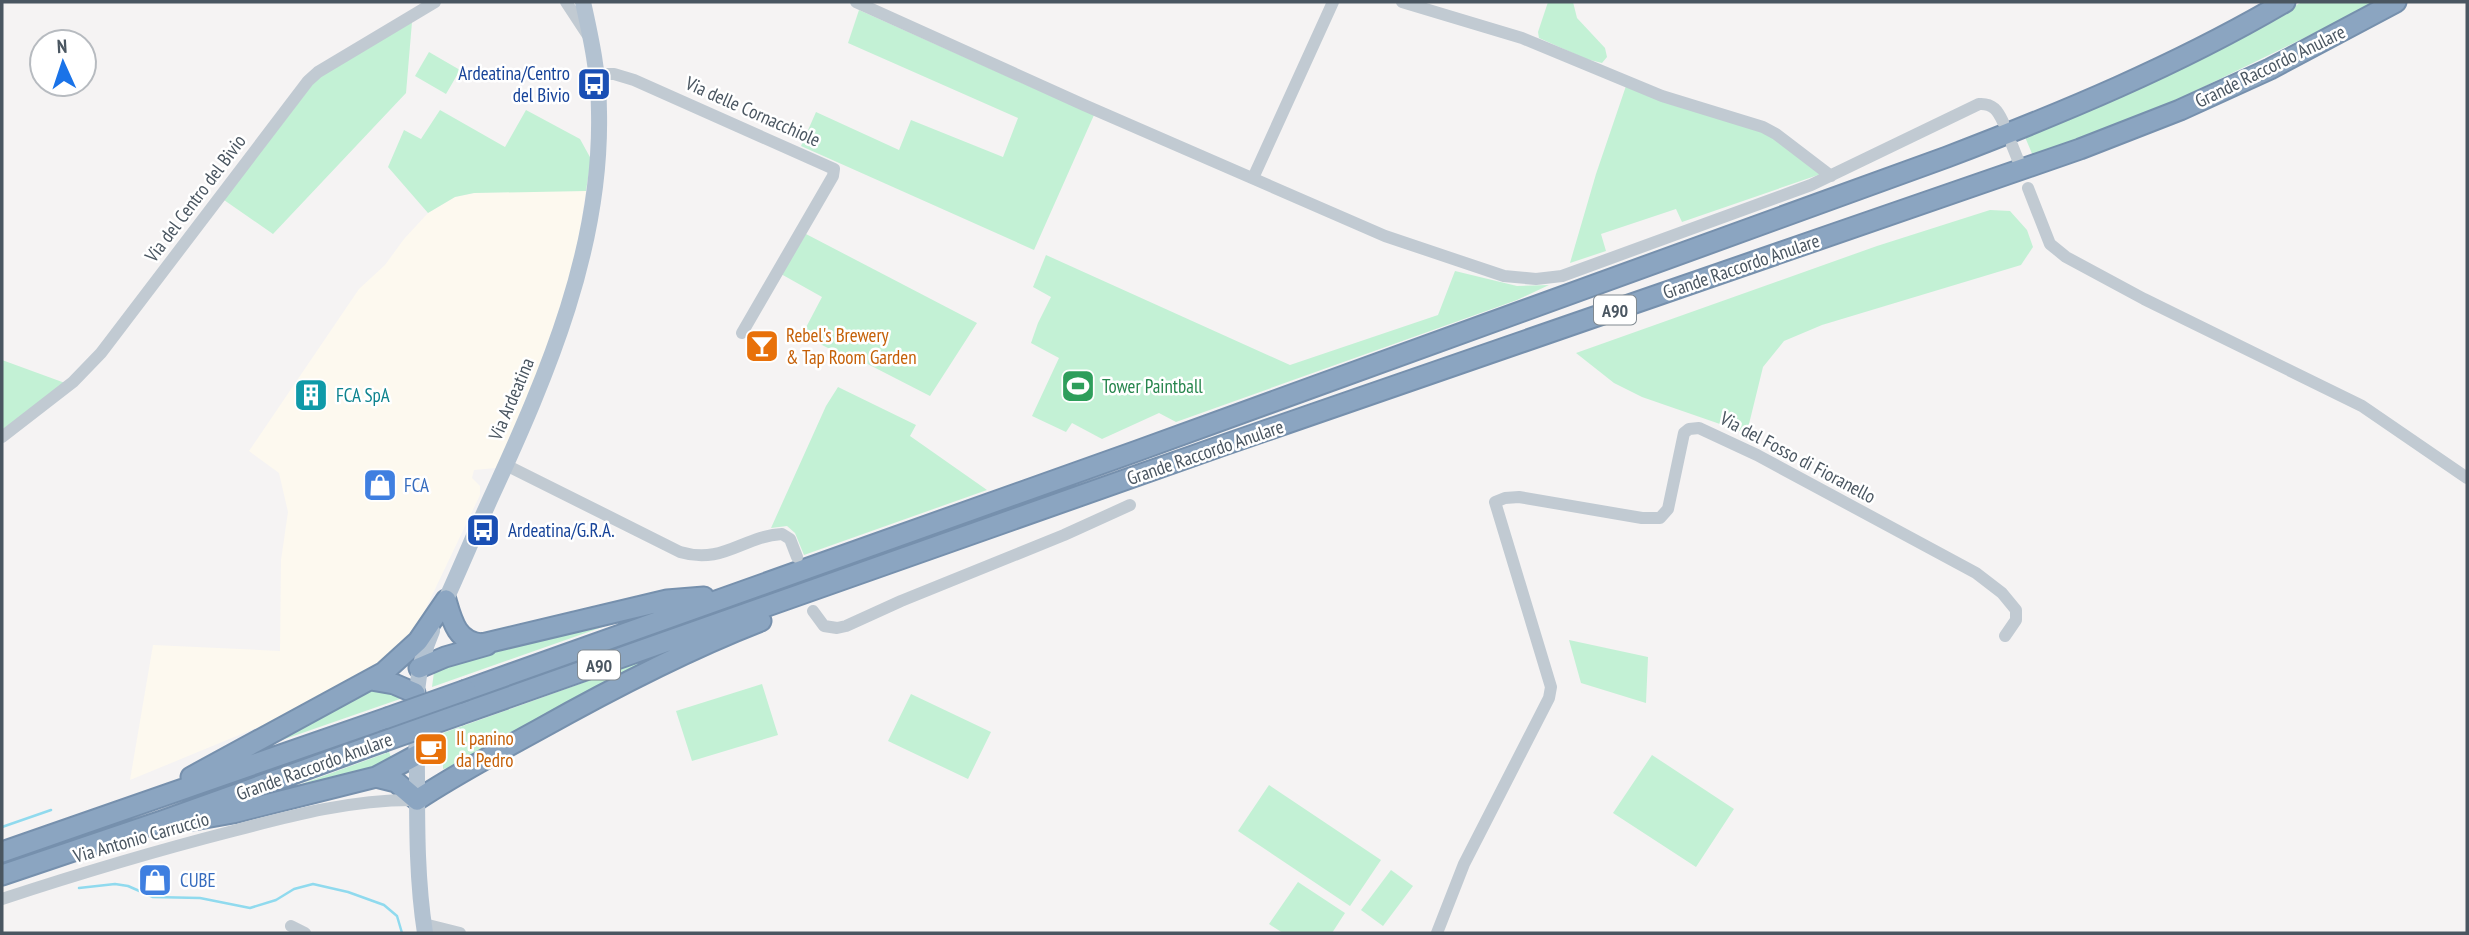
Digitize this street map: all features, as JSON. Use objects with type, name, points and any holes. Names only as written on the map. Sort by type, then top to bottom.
[{"type":"highway","name":"Grande Raccordo Anulare","points":[[2,852],[466,690],[1947,158],[2117,87],[2196,50],[2285,2]]},
{"type":"highway","name":"Grande Raccordo Anulare","points":[[2,875],[162,821],[887,563],[2080,149],[2180,110],[2270,69],[2396,2]]},
{"type":"highway","points":[[376,777],[396,782],[417,800],[446,781],[608,691],[718,638],[832,593],[887,563]]},
{"type":"highway","points":[[419,668],[445,657],[498,642],[667,600],[728,596]]},
{"type":"highway","points":[[446,600],[454,625],[463,638],[477,644],[498,642]]},
{"type":"highway","points":[[164,796],[218,761],[390,668],[426,631],[446,600]]},
{"type":"highway","points":[[372,680],[394,684],[415,693]]},
{"type":"highway","points":[[162,821],[194,821],[376,777],[417,755]]},
{"type":"main road","name":"Via Ardeatina","points":[[425,929],[417,800],[415,693],[419,668],[427,641],[536,398],[559,338],[581,263],[598,153],[599,113],[597,74],[583,2]]},
{"type":"street","name":"Via del Centro del Bivio","points":[[2,437],[73,382],[102,353],[308,81],[318,72],[435,2]]},
{"type":"street","points":[[566,2],[592,40]]},
{"type":"street","points":[[856,2],[1376,232],[1436,255],[1504,276],[1536,279],[1562,276],[1594,265],[1831,176],[1979,104],[1988,104],[1994,108],[2003,122]]},
{"type":"street","points":[[1253,178],[1333,2]]},
{"type":"street","points":[[1402,2],[1522,38],[1662,96],[1763,127],[1831,176]]},
{"type":"street","name":"Via delle Cornacchiole","points":[[597,74],[614,74],[634,80],[834,169],[833,176],[743,333]]},
{"type":"street","points":[[2012,145],[2020,165]]},
{"type":"street","points":[[2028,188],[2050,244],[2066,257],[2144,299],[2362,406],[2467,478]]},
{"type":"street","name":"Via del Fosso di Fioranello","points":[[1437,933],[1464,864],[1549,698],[1551,687],[1495,502],[1519,497],[1642,518],[1660,518],[1668,509],[1684,433],[1689,429],[1699,428],[1765,458],[1976,573],[2002,593],[2016,610],[2016,620],[2005,636]]},
{"type":"street","points":[[506,465],[672,549],[687,554],[701,557],[723,554],[768,536],[782,534],[790,539],[797,556]]},
{"type":"street","points":[[813,611],[824,626],[846,626],[1129,505]]},
{"type":"street","name":"Via Antonio Carruccio","points":[[2,899],[101,867],[259,824],[363,802],[417,800]]},
{"type":"street","points":[[291,926],[305,933]]},
{"type":"street","points":[[425,929],[460,933]]},
{"type":"shaded area","name":"FCA","points":[[586,191],[578,241],[569,280],[534,385],[531,385],[528,399],[496,468],[474,470],[472,478],[480,486],[480,495],[414,633],[389,660],[283,717],[130,780],[153,645],[280,651],[281,560],[288,512],[279,473],[249,451],[359,289],[385,265],[428,213],[455,197],[475,193]]},
{"type":"green space","points":[[1548,2],[1573,2],[1577,18],[1605,48],[1607,57],[1602,63],[1586,59],[1539,38],[1538,32]]},
{"type":"green space","points":[[2302,2],[2378,2],[2152,112],[2033,156],[2025,137],[2181,68]]},
{"type":"green space","points":[[859,10],[1094,115],[1034,250],[801,146],[816,112],[899,150],[911,120],[1003,157],[1018,118],[848,43]]},
{"type":"green space","points":[[412,22],[406,93],[273,234],[224,200],[318,77]]},
{"type":"green space","points":[[429,52],[460,70],[446,94],[415,76]]},
{"type":"green space","points":[[1626,86],[1765,131],[1821,174],[1682,222],[1676,209],[1601,234],[1606,251],[1570,263]]},
{"type":"green space","points":[[440,110],[505,147],[526,110],[580,139],[591,159],[586,191],[474,193],[455,197],[428,213],[388,167],[404,130],[421,139]]},
{"type":"green space","points":[[1990,210],[2010,211],[2027,230],[2033,247],[2021,265],[1822,325],[1784,341],[1763,367],[1749,424],[1743,432],[1642,397],[1614,383],[1576,353],[1877,246]]},
{"type":"green space","points":[[806,234],[977,323],[930,396],[854,357],[852,360],[802,335],[822,297],[781,274]]},
{"type":"green space","points":[[1046,255],[1290,365],[1438,315],[1455,271],[1517,286],[1549,285],[1517,300],[1176,422],[1159,413],[1102,439],[1072,423],[1066,432],[1032,416],[1059,358],[1031,343],[1051,297],[1033,287]]},
{"type":"green space","points":[[2,360],[65,383],[2,430]]},
{"type":"green space","points":[[838,387],[916,425],[910,436],[987,490],[804,555],[795,533],[787,526],[771,528],[826,406]]},
{"type":"green space","points":[[645,612],[432,687],[434,672],[440,664]]},
{"type":"green space","points":[[1569,640],[1648,657],[1646,703],[1581,683]]},
{"type":"green space","points":[[652,658],[654,662],[456,766],[443,769],[443,733]]},
{"type":"green space","points":[[381,684],[395,688],[400,699],[256,749]]},
{"type":"green space","points":[[762,684],[778,735],[692,761],[676,711]]},
{"type":"green space","points":[[911,694],[991,732],[968,779],[888,741]]},
{"type":"green space","points":[[389,752],[392,759],[390,765],[255,801]]},
{"type":"green space","points":[[1652,755],[1734,809],[1696,867],[1613,813]]},
{"type":"green space","points":[[1269,785],[1381,860],[1350,906],[1238,831]]},
{"type":"green space","points":[[1391,870],[1413,886],[1383,926],[1361,910]]},
{"type":"green space","points":[[1298,882],[1345,913],[1332,933],[1283,933],[1269,924]]},
{"type":"waterway","points":[[2,827],[51,810]]},
{"type":"waterway","points":[[79,888],[115,884],[128,886],[153,897],[200,898],[250,908],[313,884],[348,892],[384,905],[397,916],[402,933]]},
{"type":"place","name":"Ardeatina/Centro del Bivio","points":[[594,84]]},
{"type":"place","name":"Rebel's Brewery & Tap Room Garden","points":[[762,346]]},
{"type":"place","name":"Tower Paintball","points":[[1078,386]]},
{"type":"place","name":"FCA SpA","points":[[311,395]]},
{"type":"place","name":"FCA","points":[[380,485]]},
{"type":"place","name":"Ardeatina/G.R.A.","points":[[483,530]]},
{"type":"place","name":"Il panino da Pedro","points":[[431,749]]},
{"type":"place","name":"CUBE","points":[[155,880]]}]
